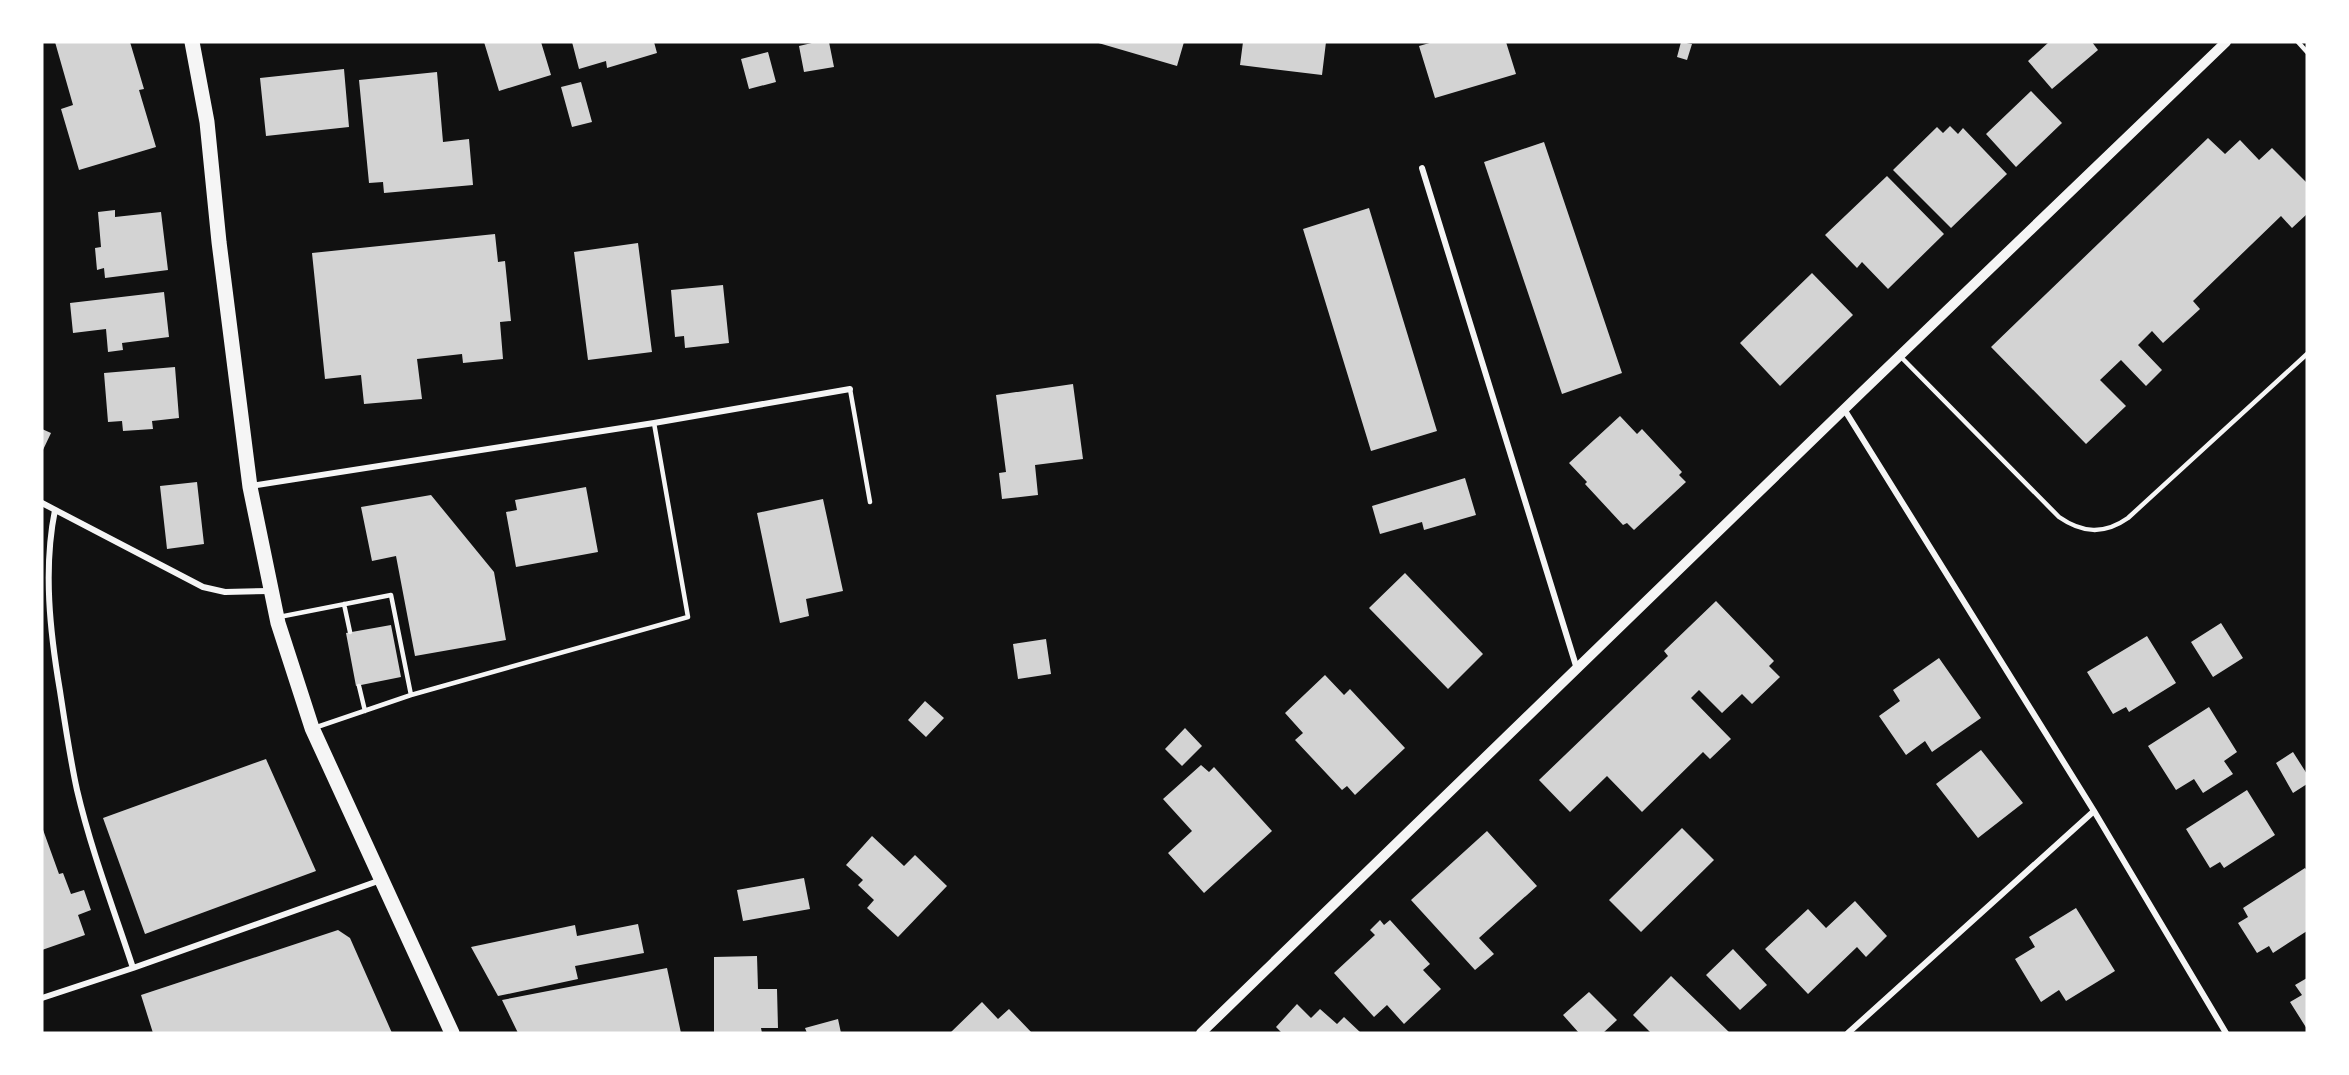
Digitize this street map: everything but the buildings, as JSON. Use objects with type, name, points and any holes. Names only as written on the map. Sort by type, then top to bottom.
[{"type":"main road","points":[[192,42],[199,67],[207,122],[219,242],[250,487],[270,591],[312,729],[452,1033]]},
{"type":"street","points":[[1201,1033],[2226,42]]},
{"type":"street","points":[[1422,168],[1577,669]]},
{"type":"street","points":[[250,487],[654,423],[850,389]]},
{"type":"street","points":[[1844,409],[2094,811],[2226,1033]]},
{"type":"street","points":[[42,503],[208,590],[270,591]]},
{"type":"street","points":[[55,510],[51,528],[49,587],[56,669],[65,724],[77,790],[134,968]]},
{"type":"street","points":[[1848,1033],[2094,811]]},
{"type":"street","points":[[42,998],[134,968],[382,880]]},
{"type":"lane","points":[[2298,42],[2307,52]]},
{"type":"lane","points":[[1900,356],[2059,517],[2074,527],[2093,531],[2111,527],[2128,518],[2307,354]]},
{"type":"lane","points":[[850,389],[870,502]]},
{"type":"lane","points":[[312,729],[411,695],[688,617],[654,423]]},
{"type":"lane","points":[[277,617],[391,595],[411,695]]},
{"type":"lane","points":[[344,604],[350,632]]},
{"type":"lane","points":[[359,686],[364,711]]}]
